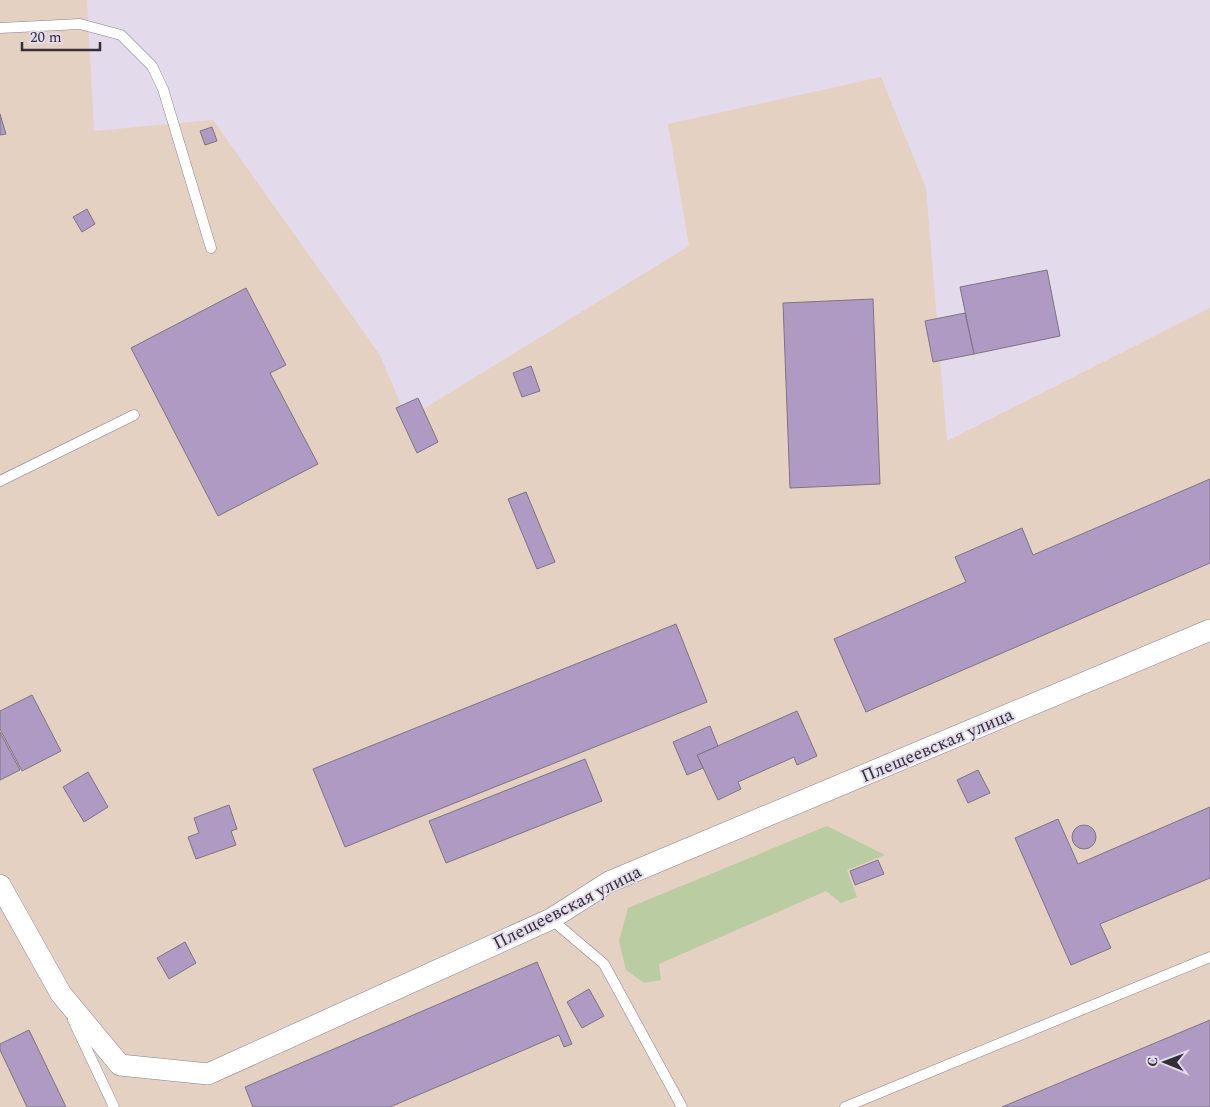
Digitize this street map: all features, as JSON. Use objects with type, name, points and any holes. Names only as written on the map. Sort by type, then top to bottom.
[{"type":"street","name":"Плещеевская улица","points":[[0,885],[61,994],[120,1064],[208,1074],[551,919],[609,882],[1210,630]]},
{"type":"lane","points":[[0,28],[80,24],[121,35],[152,66],[163,89],[210,248]]},
{"type":"lane","points":[[0,481],[134,415]]},
{"type":"lane","points":[[551,919],[604,964],[682,1107]]},
{"type":"lane","points":[[845,1107],[1210,957]]},
{"type":"lane","points":[[61,994],[114,1107]]},
{"type":"shaded area","points":[[0,0],[87,0],[94,131],[213,120],[380,355],[407,419],[689,246],[668,124],[881,77],[926,188],[947,441],[1210,308],[1210,1107],[0,1107]]},
{"type":"green space","points":[[827,826],[885,855],[847,870],[857,897],[841,903],[826,891],[659,964],[661,980],[644,983],[626,970],[619,941],[628,908]]},
{"type":"building","points":[[0,114],[6,134],[0,135]]},
{"type":"building","points":[[212,127],[217,141],[205,145],[200,131]]},
{"type":"building","points":[[87,209],[95,224],[82,232],[73,217]]},
{"type":"building","points":[[1047,270],[1060,336],[974,354],[960,287]]},
{"type":"building","points":[[246,288],[286,365],[270,373],[318,464],[218,516],[131,348]]},
{"type":"building","points":[[873,299],[880,484],[790,488],[783,303]]},
{"type":"building","points":[[965,313],[974,354],[933,362],[925,321]]},
{"type":"building","points":[[531,366],[540,391],[522,397],[513,373]]},
{"type":"building","points":[[418,398],[438,442],[417,453],[396,408]]},
{"type":"building","points":[[1210,479],[1210,563],[866,712],[834,639],[966,582],[955,557],[1022,528],[1033,555]]},
{"type":"building","points":[[526,492],[555,562],[537,569],[508,499]]},
{"type":"building","points":[[676,624],[707,702],[345,847],[313,769]]},
{"type":"building","points":[[32,695],[61,751],[22,771],[0,729],[0,711]]},
{"type":"building","points":[[797,711],[817,756],[797,765],[794,757],[738,782],[741,789],[718,800],[697,755]]},
{"type":"building","points":[[710,726],[718,746],[697,755],[703,768],[687,775],[673,742]]},
{"type":"building","points":[[0,732],[20,770],[0,780]]},
{"type":"building","points":[[585,759],[602,801],[446,863],[429,821]]},
{"type":"building","points":[[978,770],[990,793],[968,803],[957,780]]},
{"type":"building","points":[[88,772],[108,807],[84,822],[63,787]]},
{"type":"building","points":[[229,805],[237,829],[231,831],[236,845],[196,859],[188,837],[199,833],[194,818]]},
{"type":"building","points":[[1210,807],[1210,878],[1100,924],[1111,948],[1071,965],[1015,838],[1058,819],[1078,864]]},
{"type":"building","points":[[1084,825],[1093,828],[1096,837],[1093,846],[1084,849],[1075,846],[1072,837],[1075,828]]},
{"type":"building","points":[[878,860],[884,874],[855,885],[850,871]]},
{"type":"building","points":[[185,942],[196,963],[169,979],[157,958]]},
{"type":"building","points":[[537,962],[572,1044],[564,1047],[559,1035],[390,1107],[253,1107],[245,1087]]},
{"type":"building","points":[[589,989],[604,1016],[582,1028],[567,1002]]},
{"type":"building","points":[[1210,1020],[1210,1107],[1002,1107]]},
{"type":"building","points":[[29,1030],[66,1107],[27,1107],[0,1050],[0,1044]]}]
